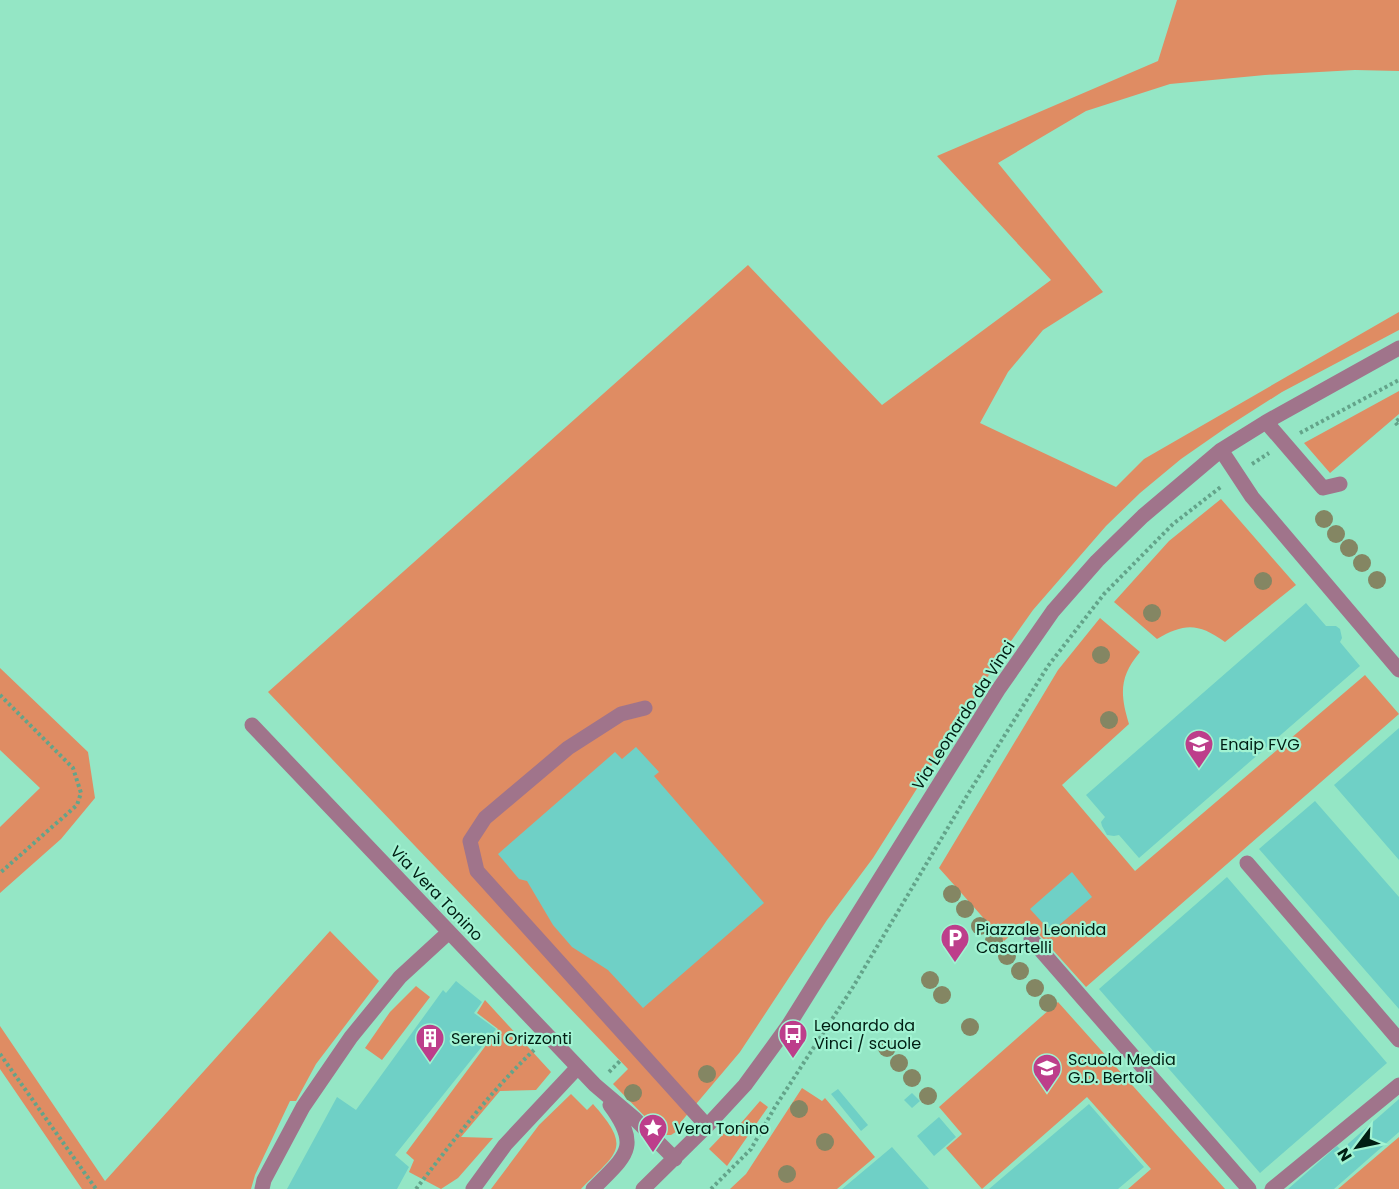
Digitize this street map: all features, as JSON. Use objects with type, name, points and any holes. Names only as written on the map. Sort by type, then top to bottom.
[{"type":"street","name":"Via Leonardo da Vinci","points":[[644,1189],[745,1085],[788,1026],[998,690],[1053,611],[1097,561],[1143,516],[1221,450],[1266,422],[1399,348]]},
{"type":"street","points":[[1266,422],[1323,488],[1340,484]]},
{"type":"street","points":[[1221,450],[1252,497],[1399,670]]},
{"type":"street","points":[[645,708],[621,714],[567,748],[485,818],[470,841],[477,871],[707,1126]]},
{"type":"street","name":"Via Vera Tonino","points":[[252,725],[595,1085],[635,1119],[675,1159]]},
{"type":"street","points":[[1247,863],[1399,1040]]},
{"type":"street","points":[[261,1189],[303,1107],[351,1037],[400,977],[449,932]]},
{"type":"street","points":[[1030,939],[1249,1189]]},
{"type":"street","points":[[473,1189],[505,1145],[578,1067]]},
{"type":"street","points":[[1272,1189],[1399,1084]]},
{"type":"street","name":"Via Vera Tonino","points":[[592,1189],[623,1158],[628,1144],[627,1132],[619,1117],[595,1085]]},
{"type":"path","points":[[711,1189],[752,1149],[775,1107],[853,987],[968,794],[1048,666],[1104,594],[1173,524],[1237,475],[1307,428],[1399,380]]},
{"type":"path","points":[[1399,418],[1395,422],[1399,427]]},
{"type":"path","points":[[0,695],[73,768],[81,793],[76,805],[0,873]]},
{"type":"path","points":[[416,1189],[468,1122],[516,1066],[535,1048]]},
{"type":"path","points":[[0,1054],[96,1189]]},
{"type":"shaded area","points":[[1177,0],[1399,0],[1399,71],[1355,70],[1265,75],[1170,84],[1086,111],[998,163],[1103,292],[1043,330],[1008,372],[980,423],[1116,487],[1144,459],[1399,312],[1399,330],[1282,392],[1227,427],[1181,459],[1140,493],[1106,526],[1033,610],[1004,651],[873,858],[827,920],[740,1052],[680,1123],[679,1130],[671,1135],[663,1135],[613,1084],[628,1069],[268,692],[748,265],[882,405],[1051,280],[937,156],[1158,61]]},
{"type":"shaded area","points":[[1399,391],[1399,414],[1330,473],[1304,443]]},
{"type":"shaded area","points":[[1221,499],[1296,585],[1225,642],[1207,631],[1191,627],[1176,630],[1157,639],[1114,602],[1169,541]]},
{"type":"shaded area","points":[[1100,618],[1140,652],[1128,670],[1123,686],[1124,704],[1129,724],[1062,785],[1135,871],[1365,675],[1399,714],[1086,987],[1027,921],[1004,941],[939,868],[1058,670]]},
{"type":"shaded area","points":[[0,668],[88,752],[95,798],[61,839],[0,893],[0,827],[40,788],[0,750]]},
{"type":"shaded area","points":[[330,931],[379,981],[316,1064],[296,1101],[290,1101],[255,1175],[251,1189],[82,1189],[0,1069],[0,1026],[105,1181]]},
{"type":"shaded area","points":[[416,986],[430,997],[382,1060],[365,1048],[390,1012]]},
{"type":"shaded area","points":[[485,1000],[551,1072],[536,1090],[500,1091],[461,1137],[493,1138],[458,1178],[441,1189],[409,1172],[414,1160],[406,1153],[498,1029],[477,1013]]},
{"type":"shaded area","points":[[1058,1002],[1225,1189],[1128,1189],[1151,1169],[1087,1097],[982,1189],[946,1148],[962,1134],[939,1107]]},
{"type":"shaded area","points":[[802,1088],[822,1101],[825,1098],[875,1157],[837,1189],[730,1189],[746,1174]]},
{"type":"shaded area","points":[[571,1094],[587,1110],[593,1104],[613,1131],[616,1150],[611,1158],[581,1189],[491,1189],[539,1125]]},
{"type":"shaded area","points":[[760,1101],[768,1107],[727,1166],[709,1149],[731,1126],[735,1130]]},
{"type":"shaded area","points":[[1399,1137],[1399,1189],[1338,1189]]},
{"type":"building","points":[[1306,603],[1326,626],[1336,626],[1340,629],[1342,638],[1340,642],[1360,666],[1139,858],[1119,835],[1107,835],[1101,822],[1105,817],[1086,795]]},
{"type":"building","points":[[1399,728],[1399,860],[1334,785]]},
{"type":"building","points":[[636,747],[659,772],[654,776],[764,903],[643,1008],[608,970],[572,947],[553,925],[527,881],[519,879],[498,854],[615,752],[622,759]]},
{"type":"building","points":[[1315,801],[1399,897],[1399,1009],[1259,849]]},
{"type":"building","points":[[1072,872],[1092,897],[1051,932],[1030,909]]},
{"type":"building","points":[[1227,877],[1387,1063],[1260,1173],[1099,989]]},
{"type":"building","name":"Sereni Orizzonti","points":[[456,981],[482,1002],[474,1013],[496,1029],[395,1155],[409,1167],[397,1189],[287,1189],[337,1097],[356,1110],[443,990],[446,993]]},
{"type":"building","points":[[838,1089],[868,1125],[861,1131],[831,1094]]},
{"type":"building","points":[[912,1093],[920,1101],[912,1108],[904,1100]]},
{"type":"building","points":[[1399,1099],[1399,1132],[1334,1189],[1288,1189],[1337,1146],[1341,1150]]},
{"type":"building","points":[[1089,1104],[1144,1167],[1118,1189],[989,1189]]},
{"type":"building","points":[[939,1117],[956,1137],[934,1156],[917,1136]]},
{"type":"building","points":[[892,1147],[929,1189],[842,1189]]},
{"type":"place","name":"Enaip FVG","points":[[1199,770]]},
{"type":"place","name":"Piazzale Leonida Casartelli","points":[[955,964]]},
{"type":"place","name":"Leonardo da Vinci / scuole","points":[[793,1060]]},
{"type":"place","name":"Sereni Orizzonti","points":[[430,1064]]},
{"type":"place","name":"Scuola Media G.D. Bertoli","points":[[1047,1094]]},
{"type":"place","name":"Vera Tonino","points":[[653,1154]]}]
